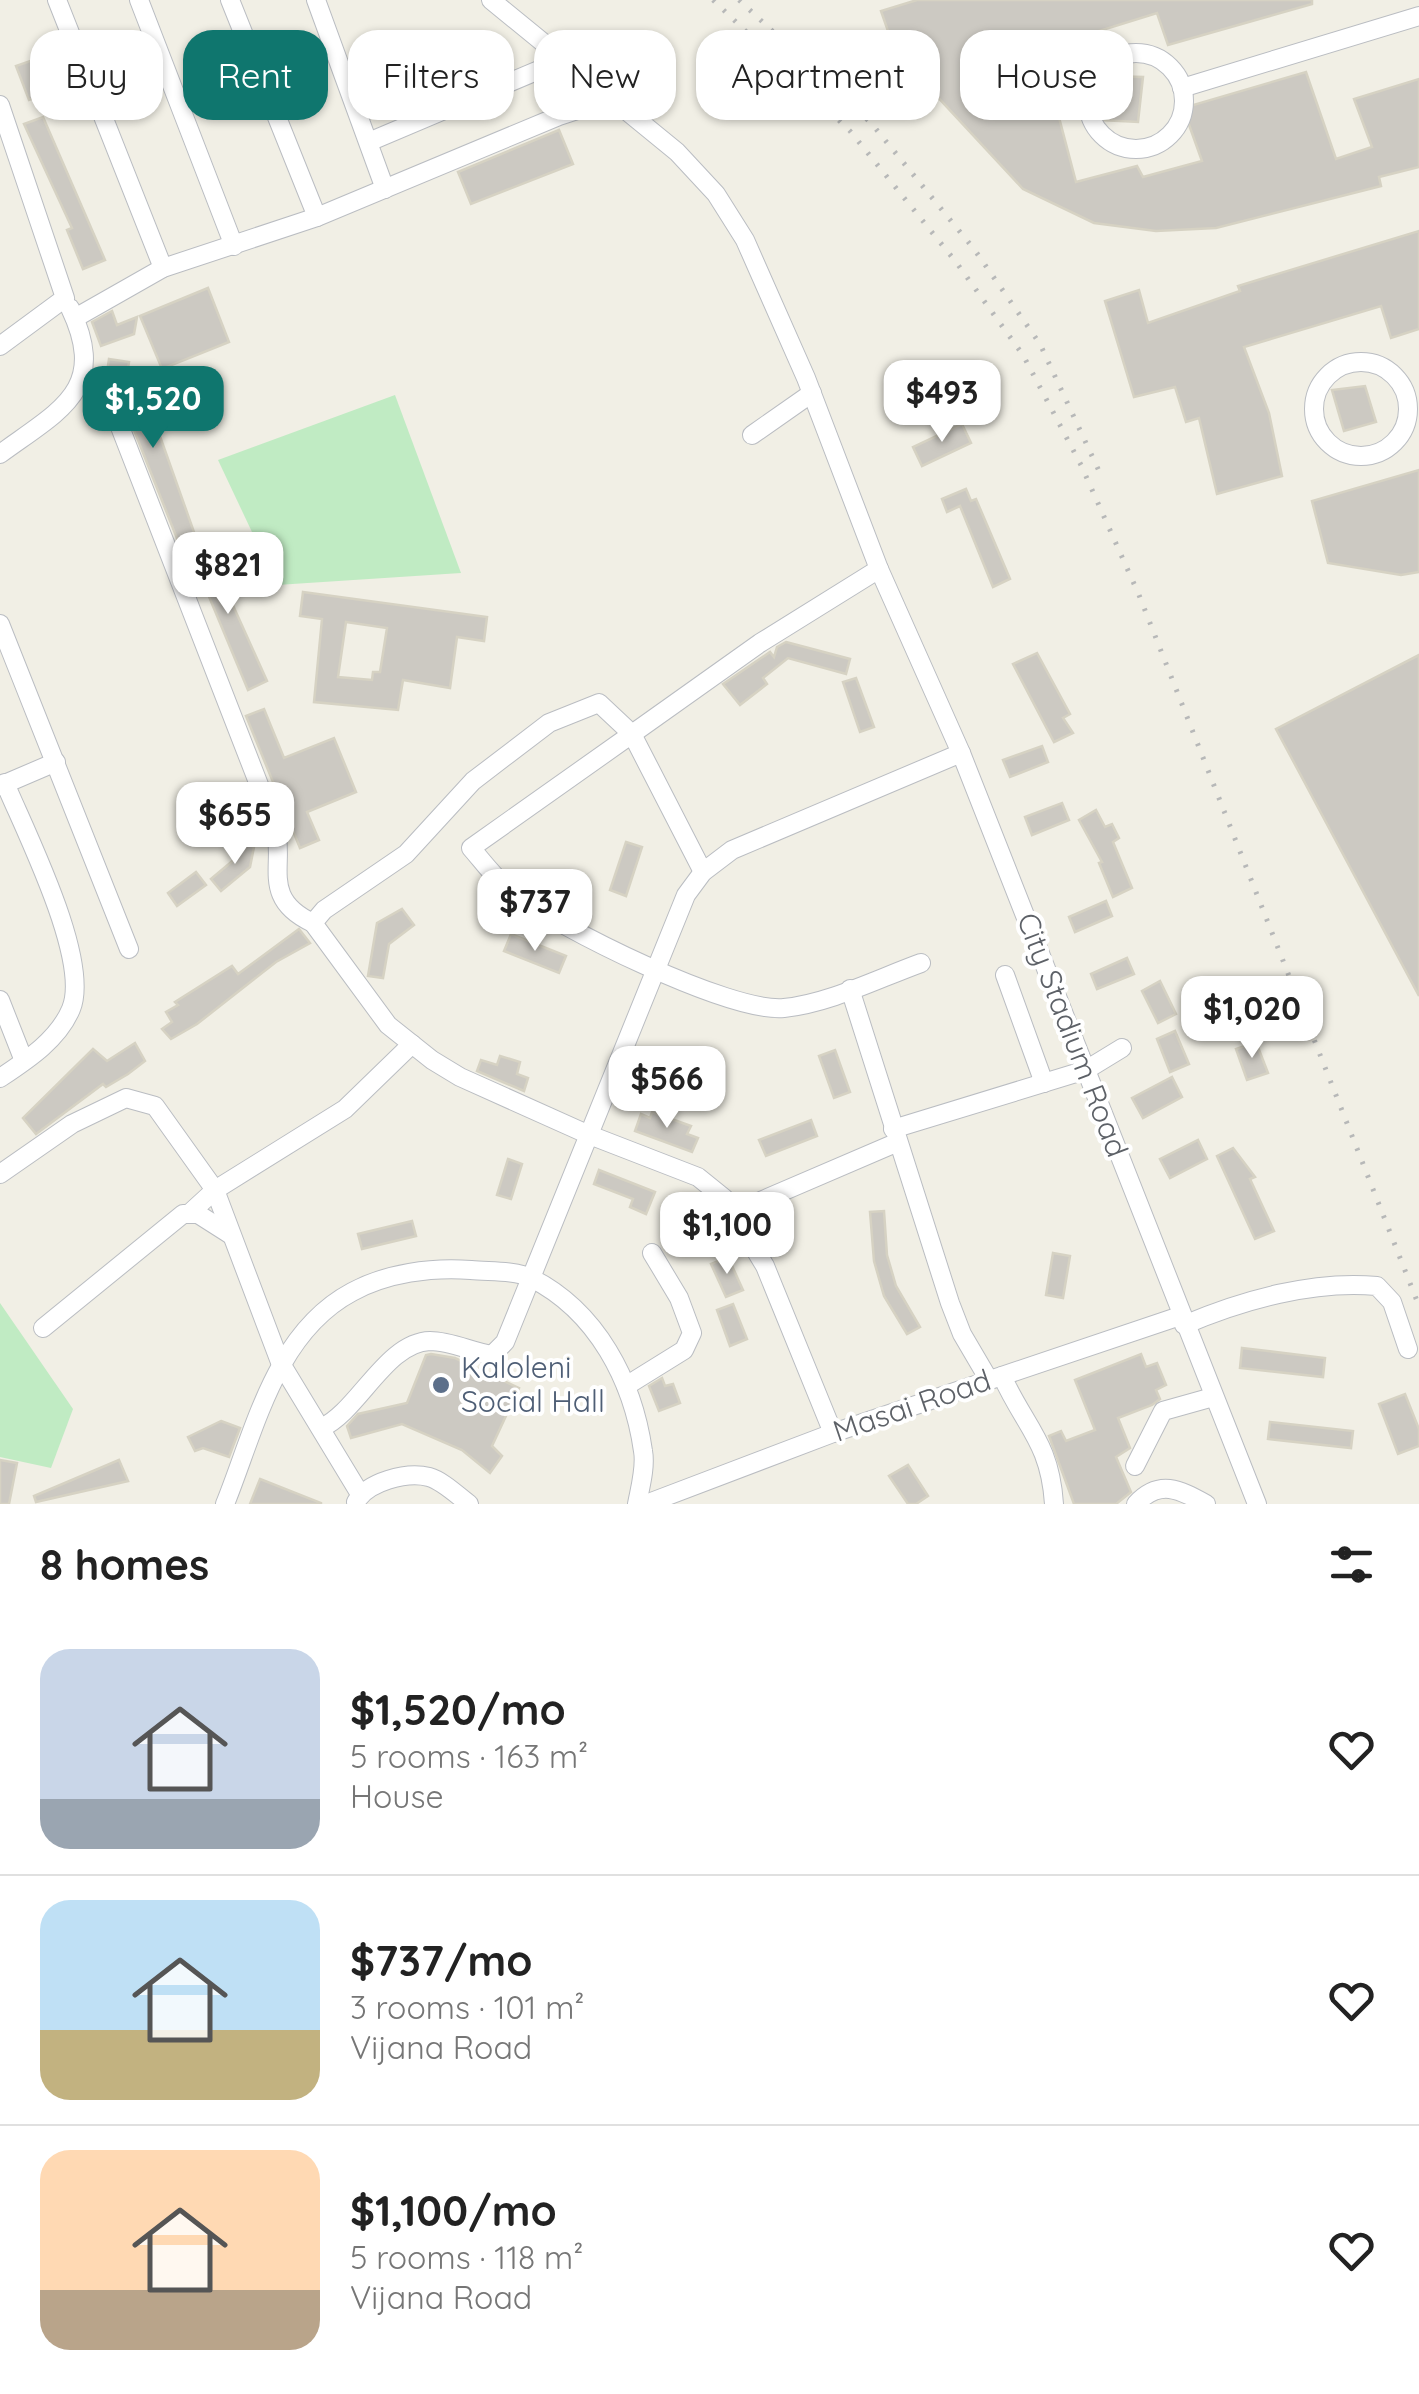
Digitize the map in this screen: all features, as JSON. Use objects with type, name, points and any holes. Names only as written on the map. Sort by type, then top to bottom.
[{"type":"street","points":[[57,0],[164,268]]},
{"type":"street","points":[[138,0],[234,246]]},
{"type":"street","points":[[230,0],[317,217]]},
{"type":"street","points":[[316,0],[370,141],[384,189]]},
{"type":"street","name":"City Stadium Road","points":[[491,0],[534,35]]},
{"type":"street","points":[[1182,88],[1419,16]]},
{"type":"street","points":[[1150,54],[1164,62],[1182,88],[1184,103],[1174,131],[1147,147],[1132,148],[1104,136],[1089,109],[1094,78],[1118,56],[1150,54]]},
{"type":"street","points":[[370,141],[534,73]]},
{"type":"street","points":[[0,105],[75,318],[85,377],[105,396],[120,428],[278,834],[275,868],[282,892],[299,916],[313,923],[388,1025],[460,1078],[698,1178],[735,1212],[765,1266],[833,1432]]},
{"type":"street","points":[[75,318],[164,268],[317,217],[558,120]]},
{"type":"street","name":"City Stadium Road","points":[[640,120],[677,152],[725,206],[767,284],[879,569],[961,753],[1253,1503]]},
{"type":"street","points":[[0,346],[66,298]]},
{"type":"street","points":[[1374,363],[1413,394],[1406,426],[1398,440],[1372,456],[1356,456],[1328,444],[1314,417],[1320,386],[1343,365],[1374,363]]},
{"type":"street","points":[[0,454],[68,404],[85,377]]},
{"type":"street","points":[[752,435],[812,393]]},
{"type":"street","points":[[879,569],[760,643],[471,848],[509,890],[534,908],[658,970],[752,1005],[779,1008],[850,989],[921,963]]},
{"type":"street","points":[[0,624],[129,950]]},
{"type":"street","points":[[313,923],[324,910],[406,854],[473,781],[549,723],[598,704],[632,734],[703,872]]},
{"type":"street","points":[[321,1428],[337,1420],[376,1375],[417,1344],[438,1342],[496,1353],[686,895],[703,872],[732,850],[961,753]]},
{"type":"street","points":[[0,1078],[24,1061],[63,1022],[78,975],[3,785],[56,762]]},
{"type":"street","points":[[1005,975],[1044,1083]]},
{"type":"street","points":[[850,989],[962,1334],[1036,1430],[1053,1482],[1054,1504]]},
{"type":"street","points":[[0,1000],[24,1061]]},
{"type":"street","points":[[43,1328],[164,1226],[346,1109],[412,1044]]},
{"type":"street","points":[[735,1212],[896,1135],[1086,1070],[1122,1048]]},
{"type":"street","points":[[0,1174],[72,1124],[126,1098],[155,1106],[215,1190],[280,1362],[321,1428],[357,1499],[387,1480],[429,1477],[468,1504]]},
{"type":"street","points":[[191,1212],[231,1235]]},
{"type":"street","points":[[626,1386],[684,1350],[692,1334],[679,1298],[652,1253]]},
{"type":"street","points":[[225,1504],[280,1362],[350,1293],[400,1274],[450,1268],[530,1277],[603,1340],[626,1386],[644,1454],[637,1504]]},
{"type":"street","name":"Masai Road","points":[[646,1504],[833,1432],[995,1378],[1218,1310],[1304,1290],[1378,1286],[1392,1302],[1408,1349]]},
{"type":"street","points":[[1135,1466],[1163,1411],[1213,1397]]},
{"type":"street","points":[[1136,1504],[1148,1490],[1160,1486],[1206,1504]]},
{"type":"green space","points":[[395,395],[461,573],[277,585],[218,460]]},
{"type":"green space","points":[[0,1303],[73,1409],[51,1468],[0,1457]]},
{"type":"building","points":[[917,0],[1312,0],[1312,4],[1168,45],[1157,13],[1102,30],[960,30],[960,120],[1060,120],[1076,182],[1137,166],[1143,177],[1202,161],[1183,108],[1306,72],[1336,159],[1372,147],[1354,99],[1419,79],[1419,167],[1379,177],[1381,186],[1216,228],[1156,231],[1094,223],[1023,189],[940,100],[940,30],[888,30],[881,11]]},
{"type":"building","points":[[30,61],[30,100],[29,100],[16,66]]},
{"type":"building","points":[[1133,77],[1143,77],[1138,122],[1101,120],[1133,120]]},
{"type":"building","points":[[44,120],[105,260],[83,269],[67,230],[72,228],[24,124]]},
{"type":"building","points":[[559,130],[573,164],[471,204],[458,172]]},
{"type":"building","points":[[1419,231],[1419,329],[1391,338],[1381,306],[1244,347],[1269,413],[1282,476],[1217,494],[1199,418],[1186,422],[1175,387],[1134,397],[1105,301],[1139,290],[1148,323],[1240,291],[1238,286]]},
{"type":"building","points":[[208,288],[229,342],[162,369],[140,316]]},
{"type":"building","points":[[112,311],[117,325],[137,317],[134,334],[101,346],[92,322]]},
{"type":"building","points":[[109,359],[129,362],[123,399],[144,391],[195,535],[178,541],[115,382],[106,379]]},
{"type":"building","points":[[1365,386],[1376,422],[1344,431],[1332,390]]},
{"type":"building","points":[[962,424],[971,443],[922,466],[913,447]]},
{"type":"building","points":[[1419,470],[1419,572],[1401,575],[1328,563],[1312,501]]},
{"type":"building","points":[[966,489],[971,501],[976,499],[1010,579],[993,587],[960,506],[947,512],[942,499]]},
{"type":"building","points":[[211,544],[222,581],[267,681],[248,690],[190,551]]},
{"type":"building","points":[[303,592],[487,617],[484,641],[457,637],[450,688],[403,680],[398,710],[314,702],[322,619],[300,616]],"holes":[[[346,622],[387,628],[380,672],[373,672],[372,680],[338,677]]]},
{"type":"building","points":[[786,642],[850,659],[846,674],[788,658],[763,678],[767,684],[740,705],[723,684],[770,652],[774,657],[777,647]]},
{"type":"building","points":[[1037,653],[1070,714],[1063,718],[1073,733],[1054,742],[1013,664]]},
{"type":"building","points":[[1419,655],[1419,996],[1276,729]]},
{"type":"building","points":[[856,678],[874,727],[860,732],[843,682]]},
{"type":"building","points":[[264,709],[284,758],[334,738],[356,792],[307,812],[319,840],[300,848],[246,716]]},
{"type":"building","points":[[1042,746],[1048,762],[1010,777],[1003,760]]},
{"type":"building","points":[[1062,803],[1069,820],[1032,835],[1025,817]]},
{"type":"building","points":[[1096,810],[1105,827],[1112,824],[1119,838],[1113,842],[1132,888],[1113,897],[1099,863],[1102,862],[1079,820]]},
{"type":"building","points":[[239,842],[254,847],[250,867],[221,891],[211,879],[236,858]]},
{"type":"building","points":[[626,842],[642,847],[626,896],[610,890]]},
{"type":"building","points":[[196,872],[206,885],[177,906],[168,893]]},
{"type":"building","points":[[1106,901],[1112,916],[1075,932],[1069,917]]},
{"type":"building","points":[[402,909],[414,925],[389,944],[383,978],[368,976],[377,923]]},
{"type":"building","points":[[299,929],[310,943],[276,962],[197,1024],[171,1039],[162,1029],[172,1022],[166,1012],[178,1005],[175,1002],[232,966],[238,974]]},
{"type":"building","points":[[511,934],[566,956],[559,973],[504,951]]},
{"type":"building","points":[[1127,958],[1134,974],[1097,989],[1091,974]]},
{"type":"building","points":[[1160,981],[1176,1014],[1158,1023],[1142,991]]},
{"type":"building","points":[[1175,1031],[1189,1064],[1170,1072],[1157,1039]]},
{"type":"building","points":[[1256,1042],[1268,1073],[1247,1080],[1236,1049]]},
{"type":"building","points":[[135,1043],[145,1061],[128,1074],[106,1087],[103,1084],[36,1134],[23,1118],[93,1049],[107,1061]]},
{"type":"building","points":[[835,1050],[850,1092],[834,1098],[819,1056]]},
{"type":"building","points":[[500,1056],[520,1062],[517,1074],[528,1078],[524,1091],[477,1071],[481,1060],[497,1065]]},
{"type":"building","points":[[1172,1077],[1182,1097],[1143,1118],[1132,1098]]},
{"type":"building","points":[[652,1112],[691,1126],[687,1134],[698,1138],[692,1152],[635,1131],[641,1114],[650,1118]]},
{"type":"building","points":[[811,1120],[817,1136],[766,1156],[759,1140]]},
{"type":"building","points":[[1198,1140],[1207,1159],[1170,1178],[1160,1159]]},
{"type":"building","points":[[1233,1148],[1255,1177],[1250,1179],[1274,1231],[1255,1239],[1217,1156]]},
{"type":"building","points":[[508,1159],[522,1164],[511,1199],[497,1195]]},
{"type":"building","points":[[599,1170],[655,1192],[646,1214],[630,1207],[633,1199],[594,1184]]},
{"type":"building","points":[[884,1211],[887,1255],[896,1286],[920,1327],[907,1334],[884,1296],[874,1261],[870,1212]]},
{"type":"building","points":[[412,1221],[416,1236],[362,1249],[358,1234]]},
{"type":"building","points":[[1053,1253],[1070,1256],[1063,1298],[1046,1295]]},
{"type":"building","points":[[728,1257],[743,1290],[726,1297],[711,1264]]},
{"type":"building","points":[[733,1304],[747,1339],[730,1346],[717,1310]]},
{"type":"building","points":[[1242,1348],[1325,1358],[1323,1377],[1240,1368]]},
{"type":"building","points":[[1141,1354],[1146,1367],[1157,1363],[1166,1385],[1156,1390],[1160,1399],[1152,1405],[1118,1418],[1130,1448],[1116,1457],[1131,1492],[1116,1504],[1074,1504],[1049,1436],[1061,1431],[1066,1441],[1095,1430],[1075,1380]]},
{"type":"building","points":[[426,1355],[455,1358],[519,1388],[492,1446],[502,1456],[490,1473],[462,1450],[402,1424],[351,1438],[347,1426],[358,1414],[407,1403]]},
{"type":"building","points":[[662,1378],[665,1386],[673,1384],[680,1403],[659,1411],[649,1386]]},
{"type":"building","points":[[1405,1394],[1419,1429],[1419,1446],[1398,1454],[1379,1404]]},
{"type":"building","points":[[221,1421],[240,1428],[229,1457],[203,1448],[195,1451],[188,1437]]},
{"type":"building","points":[[1270,1422],[1353,1431],[1351,1448],[1268,1439]]},
{"type":"building","points":[[0,1460],[17,1463],[9,1504],[0,1504]]},
{"type":"building","points":[[119,1460],[128,1481],[36,1502],[34,1496]]},
{"type":"building","points":[[908,1465],[928,1496],[916,1504],[908,1504],[889,1476]]},
{"type":"building","points":[[260,1479],[321,1503],[321,1504],[250,1504]]},
{"type":"railway","points":[[713,0],[850,131],[956,262],[1023,355],[1081,465],[1139,595],[1419,1306]]},
{"type":"railway","points":[[739,0],[871,123],[974,249],[1040,344],[1099,471]]},
{"type":"place","name":"Kaloleni Social Hall","points":[[441,1385]]}]
